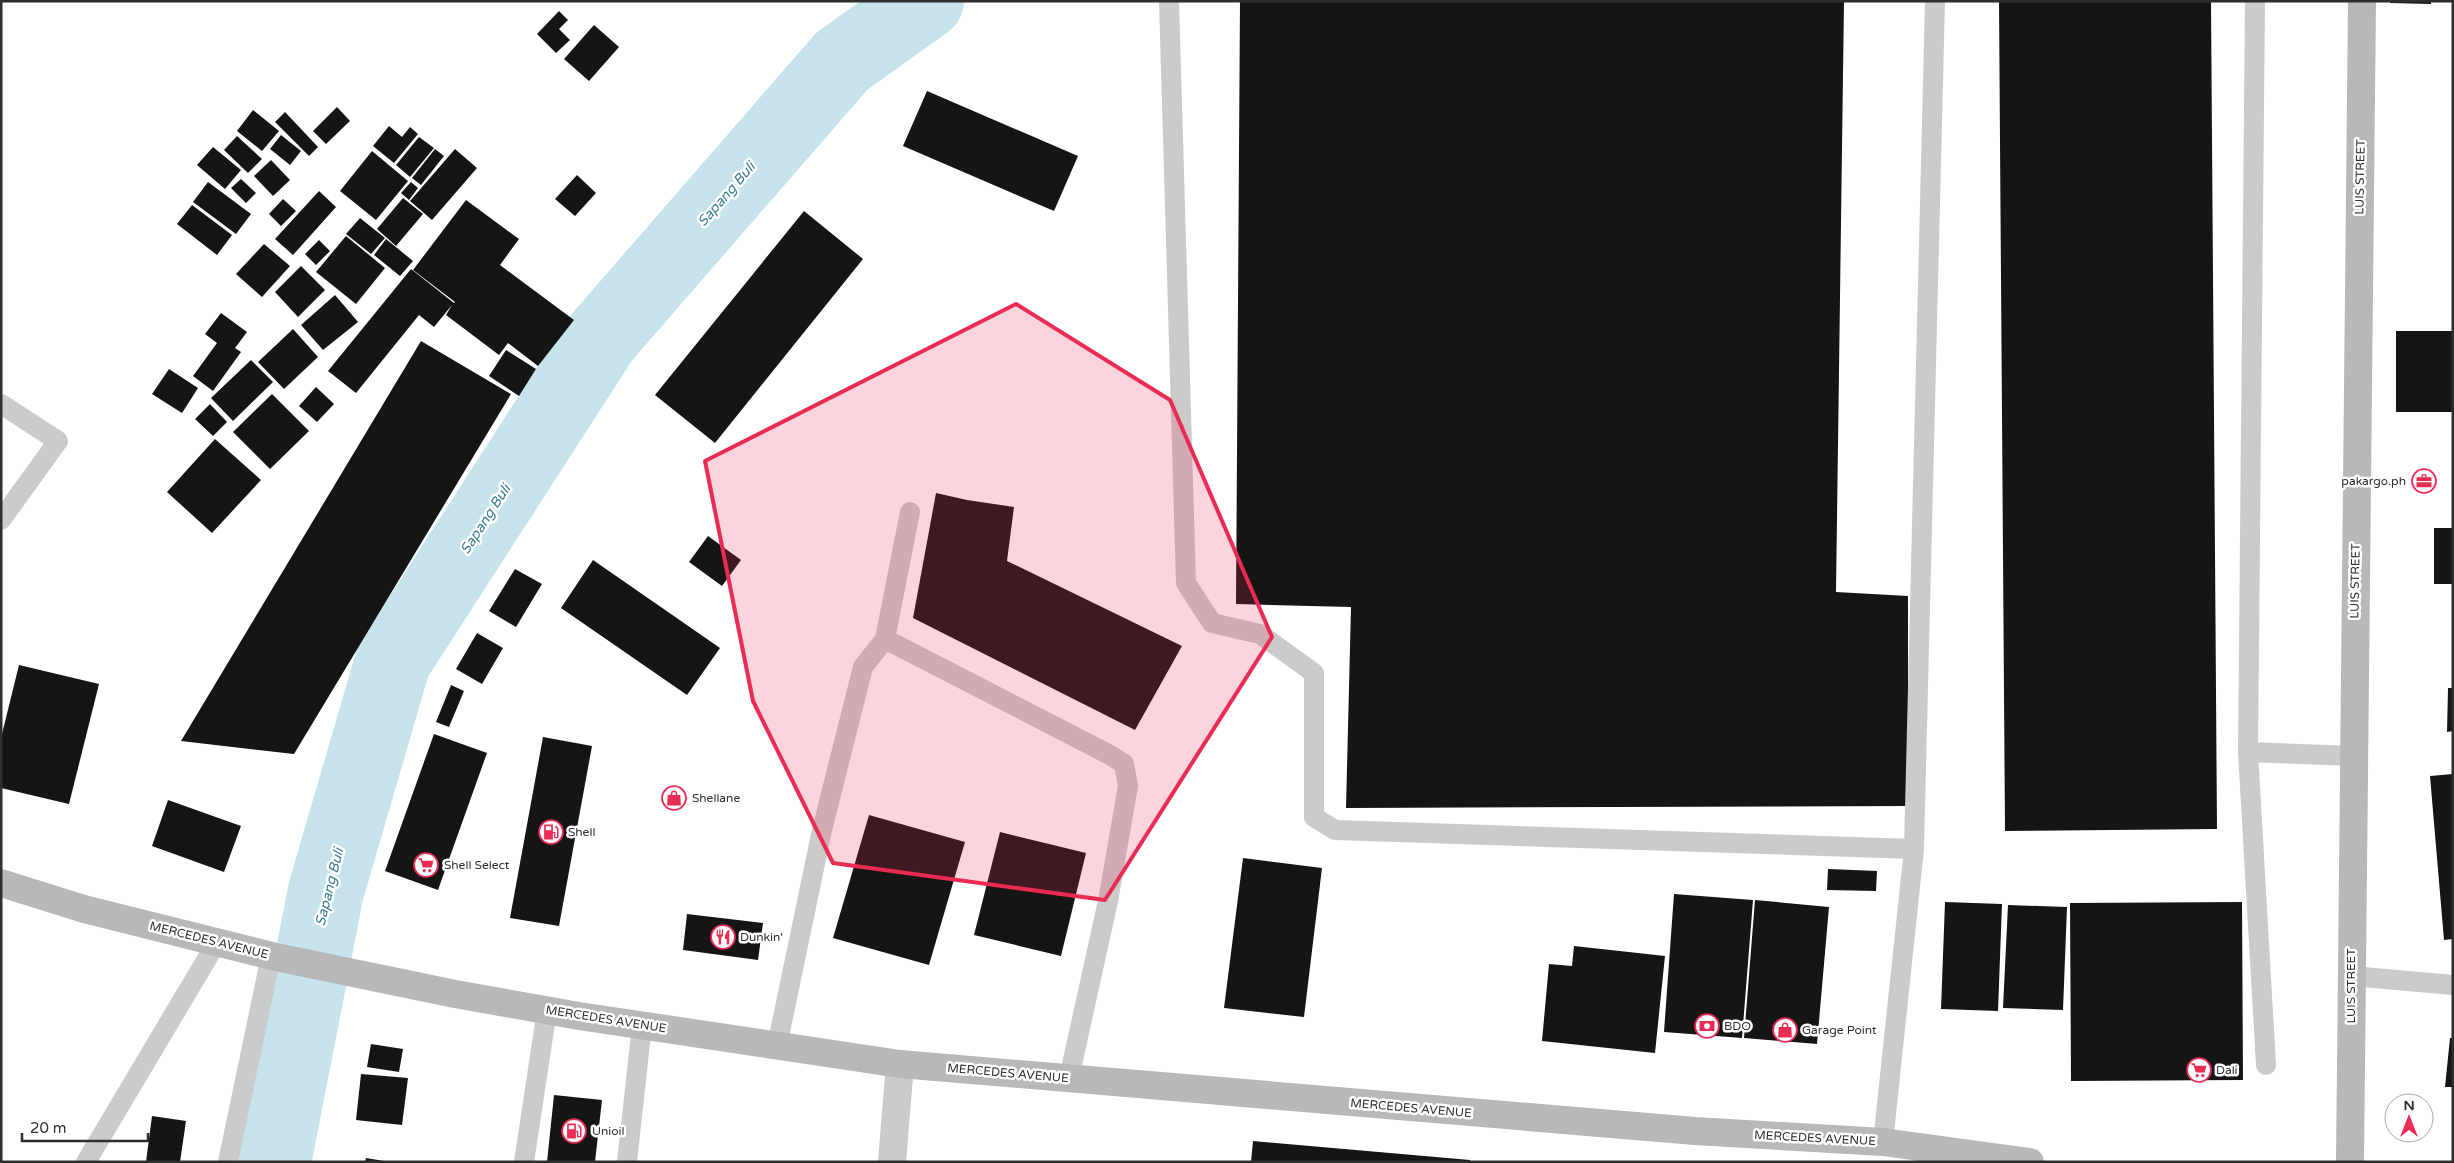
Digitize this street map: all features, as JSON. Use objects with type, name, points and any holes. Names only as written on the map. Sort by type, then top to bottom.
[{"type":"main road","name":"LUIS STREET","points":[[2350,1162],[2362,1]]},
{"type":"main road","name":"MERCEDES AVENUE","points":[[1,884],[84,909],[345,972],[547,1010],[900,1064],[1695,1132],[1883,1142],[2030,1162]]},
{"type":"street","points":[[892,1162],[900,1064]]},
{"type":"lane","points":[[1169,1],[1186,583],[1212,623],[1260,634],[1314,673],[1314,817],[1335,830],[1914,850]]},
{"type":"lane","points":[[1883,1142],[1914,850],[1935,1]]},
{"type":"lane","points":[[2255,1],[2248,752],[2266,1065]]},
{"type":"lane","points":[[1,404],[58,441],[1,520]]},
{"type":"lane","points":[[777,1046],[822,830],[863,667],[885,639],[910,512]]},
{"type":"lane","points":[[885,639],[1124,764],[1128,786],[1108,901],[1069,1078]]},
{"type":"lane","points":[[2248,752],[2353,756]]},
{"type":"lane","points":[[86,1162],[217,942]]},
{"type":"lane","points":[[228,1162],[274,956]]},
{"type":"lane","points":[[2352,976],[2453,985]]},
{"type":"lane","points":[[524,1162],[547,1010]]},
{"type":"lane","points":[[627,1162],[642,1025]]},
{"type":"highlighted area","points":[[1016,304],[1170,400],[1272,637],[1105,900],[833,863],[753,701],[705,461]]},
{"type":"building","points":[[1240,1],[1844,1],[1836,592],[1908,596],[1908,806],[1346,808],[1351,607],[1236,604]]},
{"type":"building","points":[[1999,1],[2211,1],[2217,829],[2005,831]]},
{"type":"building","points":[[2390,1],[2431,1],[2431,4],[2390,3]]},
{"type":"building","points":[[559,11],[568,20],[559,29],[570,40],[556,53],[537,34]]},
{"type":"building","points":[[594,25],[619,47],[589,81],[564,59]]},
{"type":"building","points":[[927,91],[1078,156],[1054,211],[903,146]]},
{"type":"building","points":[[337,107],[350,121],[326,144],[313,131]]},
{"type":"building","points":[[253,110],[279,131],[262,151],[237,131]]},
{"type":"building","points":[[285,112],[318,147],[309,156],[275,122]]},
{"type":"building","points":[[389,126],[402,137],[410,127],[418,134],[394,163],[373,146]]},
{"type":"building","points":[[281,135],[301,151],[290,165],[270,149]]},
{"type":"building","points":[[237,136],[262,159],[248,173],[224,150]]},
{"type":"building","points":[[419,137],[434,148],[410,177],[396,165]]},
{"type":"building","points":[[213,147],[241,170],[225,189],[197,165]]},
{"type":"building","points":[[435,149],[444,156],[421,185],[412,178]]},
{"type":"building","points":[[455,149],[477,168],[432,220],[410,201]]},
{"type":"building","points":[[372,151],[408,181],[376,220],[340,191]]},
{"type":"building","points":[[271,160],[290,180],[273,196],[254,176]]},
{"type":"building","points":[[577,175],[596,193],[575,216],[555,199]]},
{"type":"building","points":[[241,179],[256,193],[246,203],[231,188]]},
{"type":"building","points":[[208,182],[251,214],[236,234],[193,202]]},
{"type":"building","points":[[411,182],[418,188],[409,200],[401,193]]},
{"type":"building","points":[[319,191],[336,207],[293,255],[275,239]]},
{"type":"building","points":[[403,198],[423,214],[396,246],[377,229]]},
{"type":"building","points":[[283,199],[296,211],[281,226],[269,214]]},
{"type":"building","points":[[466,200],[519,239],[500,265],[574,320],[538,366],[508,343],[499,355],[446,315],[452,305],[434,327],[419,315],[356,393],[328,371],[411,269],[455,302],[413,270]]},
{"type":"building","points":[[192,205],[232,235],[217,255],[177,224]]},
{"type":"building","points":[[804,211],[863,259],[715,443],[655,395]]},
{"type":"building","points":[[360,218],[385,238],[371,254],[346,234]]},
{"type":"building","points":[[346,236],[385,268],[356,304],[316,272]]},
{"type":"building","points":[[386,239],[413,261],[400,276],[374,255]]},
{"type":"building","points":[[319,240],[330,251],[316,265],[305,254]]},
{"type":"building","points":[[264,244],[290,266],[262,297],[236,274]]},
{"type":"building","points":[[301,266],[325,290],[298,317],[275,292]]},
{"type":"building","points":[[335,295],[358,322],[323,350],[301,325]]},
{"type":"building","points":[[221,313],[247,332],[235,348],[241,352],[213,391],[193,376],[217,343],[205,334]]},
{"type":"building","points":[[293,329],[318,357],[284,389],[258,362]]},
{"type":"building","points":[[2396,331],[2453,331],[2453,412],[2396,412]]},
{"type":"building","points":[[421,341],[511,394],[294,754],[181,741]]},
{"type":"building","points":[[506,350],[536,369],[519,396],[489,376]]},
{"type":"building","points":[[251,360],[273,382],[233,421],[211,398]]},
{"type":"building","points":[[169,369],[198,388],[182,413],[152,394]]},
{"type":"building","points":[[316,387],[334,404],[317,422],[299,406]]},
{"type":"building","points":[[272,394],[309,431],[270,469],[233,432]]},
{"type":"building","points":[[210,404],[227,422],[213,436],[195,419]]},
{"type":"building","points":[[215,439],[261,480],[212,533],[167,492]]},
{"type":"building","points":[[936,493],[1014,507],[1007,561],[1182,646],[1135,730],[913,618]]},
{"type":"building","points":[[2434,528],[2453,528],[2453,584],[2434,584]]},
{"type":"building","points":[[708,536],[741,560],[722,586],[689,562]]},
{"type":"building","points":[[593,560],[720,648],[687,695],[561,608]]},
{"type":"building","points":[[515,569],[542,584],[516,627],[489,611]]},
{"type":"building","points":[[477,633],[503,648],[482,684],[456,669]]},
{"type":"building","points":[[19,665],[99,684],[69,804],[1,788],[1,738]]},
{"type":"building","points":[[451,685],[464,691],[449,727],[436,722]]},
{"type":"building","points":[[2448,688],[2453,688],[2453,731],[2447,732]]},
{"type":"building","points":[[434,734],[487,753],[438,890],[385,871]]},
{"type":"building","name":"Shell","points":[[543,737],[592,746],[559,926],[510,918]]},
{"type":"building","points":[[2453,774],[2453,939],[2444,940],[2430,776]]},
{"type":"building","points":[[168,800],[241,826],[224,872],[152,846]]},
{"type":"building","points":[[869,815],[965,842],[929,965],[833,938]]},
{"type":"building","points":[[1000,832],[1086,853],[1061,956],[974,935]]},
{"type":"building","points":[[1243,858],[1322,868],[1304,1017],[1224,1008]]},
{"type":"building","points":[[1828,869],[1877,871],[1876,891],[1827,890]]},
{"type":"building","points":[[1674,894],[1753,900],[1742,1038],[1664,1032]]},
{"type":"building","points":[[1755,900],[1829,907],[1817,1044],[1744,1038]]},
{"type":"building","points":[[1945,902],[2002,904],[1998,1011],[1941,1009]]},
{"type":"building","points":[[2242,902],[2243,1080],[2071,1081],[2070,903]]},
{"type":"building","points":[[2008,905],[2067,907],[2063,1010],[2003,1008]]},
{"type":"building","name":"Dunkin'","points":[[687,914],[763,923],[758,960],[683,950]]},
{"type":"building","points":[[1574,946],[1665,956],[1655,1053],[1542,1041],[1549,964],[1572,966]]},
{"type":"building","points":[[2450,1038],[2453,1038],[2453,1087],[2445,1087]]},
{"type":"building","points":[[371,1044],[403,1049],[399,1072],[367,1067]]},
{"type":"building","points":[[361,1074],[408,1078],[402,1125],[356,1120]]},
{"type":"building","name":"Unioil","points":[[554,1095],[602,1100],[595,1162],[547,1162]]},
{"type":"building","points":[[152,1116],[186,1121],[180,1162],[146,1162]]},
{"type":"building","points":[[1253,1141],[1470,1160],[1470,1162],[1251,1162]]},
{"type":"building","points":[[366,1158],[384,1161],[365,1162]]},
{"type":"waterway","name":"Sapang Buli","points":[[273,1162],[326,891],[393,661],[602,337],[842,61],[926,1]]},
{"type":"place","name":"pakargo.ph","points":[[2424,481]]},
{"type":"place","name":"Shellane","points":[[674,798]]},
{"type":"place","name":"Shell","points":[[551,832]]},
{"type":"place","name":"Shell Select","points":[[426,865]]},
{"type":"place","name":"Dunkin'","points":[[723,937]]},
{"type":"place","name":"BDO","points":[[1707,1026]]},
{"type":"place","name":"Garage Point","points":[[1785,1030]]},
{"type":"place","name":"Dali","points":[[2199,1070]]},
{"type":"place","name":"Unioil","points":[[574,1131]]}]
